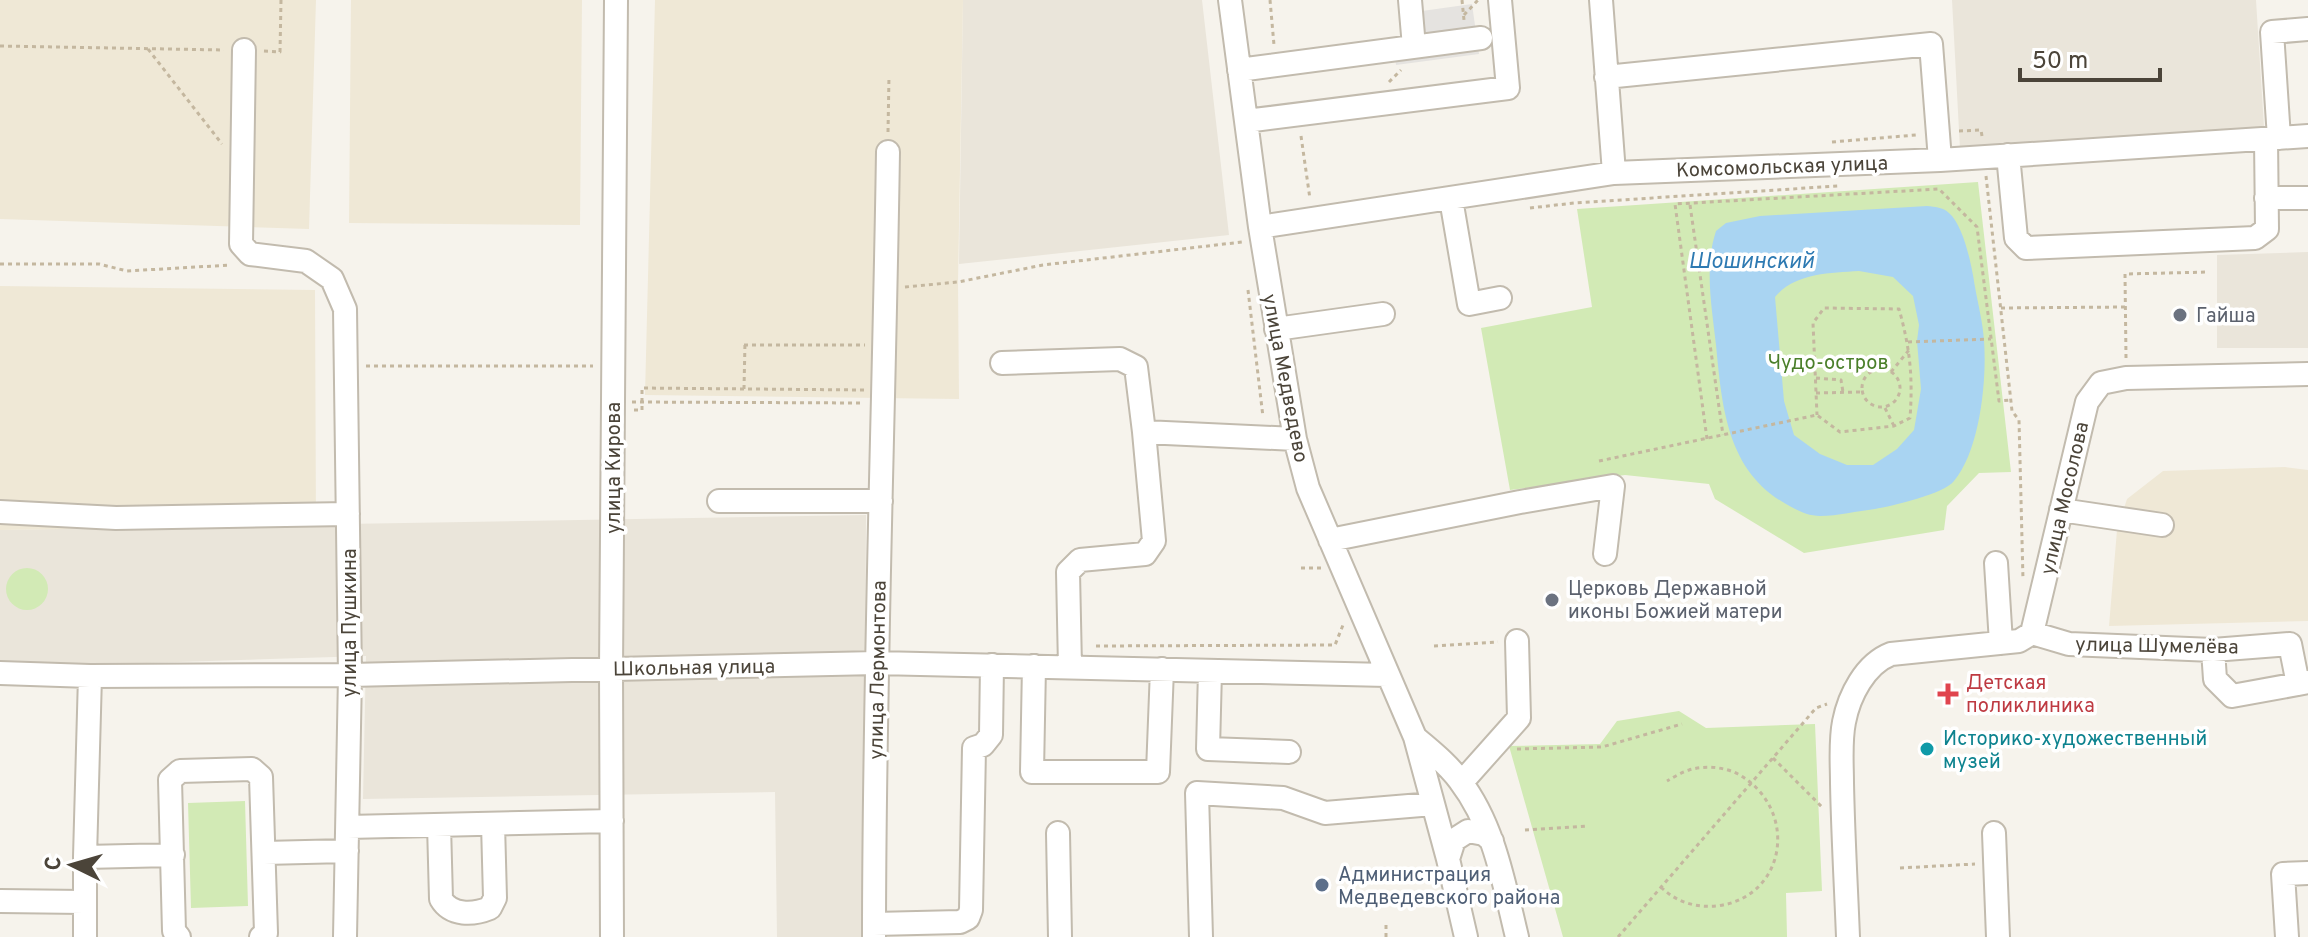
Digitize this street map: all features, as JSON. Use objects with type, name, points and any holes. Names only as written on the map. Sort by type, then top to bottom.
[{"type":"street","name":"улица Кирова","points":[[612,937],[616,0]]},
{"type":"street","name":"улица Медведево","points":[[1230,0],[1260,227],[1295,439],[1308,488],[1415,737],[1466,937]]},
{"type":"street","points":[[1410,0],[1414,47]]},
{"type":"street","points":[[1246,121],[1508,88],[1500,0]]},
{"type":"street","points":[[1601,0],[1614,173]]},
{"type":"street","points":[[2008,155],[2016,238],[2026,248],[2255,238],[2267,229],[2266,198],[2272,139],[2272,32],[2308,29]]},
{"type":"street","points":[[1239,70],[1481,38]]},
{"type":"street","points":[[1606,77],[1931,44],[1940,160]]},
{"type":"street","points":[[244,50],[241,244],[250,254]]},
{"type":"street","name":"Комсомольская улица","points":[[1260,227],[1614,173],[1940,160],[2308,136]]},
{"type":"street","name":"улица Лермонтова","points":[[874,930],[888,152]]},
{"type":"street","points":[[2266,198],[2308,198]]},
{"type":"street","points":[[1451,199],[1469,304],[1500,298]]},
{"type":"street","name":"улица Пушкина","points":[[250,254],[306,261],[332,279],[345,309],[350,675],[345,937]]},
{"type":"street","points":[[1276,329],[1383,314]]},
{"type":"street","points":[[1002,363],[1120,359],[1136,367],[1154,541],[1145,554],[1080,560],[1068,572],[1070,657]]},
{"type":"street","name":"улица Мосолова","points":[[2032,633],[2087,402],[2101,383],[2126,378],[2308,374]]},
{"type":"street","points":[[1144,432],[1295,439]]},
{"type":"street","points":[[1330,540],[1613,486],[1605,554]]},
{"type":"street","points":[[719,501],[881,501]]},
{"type":"street","points":[[2061,510],[2162,525]]},
{"type":"street","points":[[0,512],[116,518],[348,514]]},
{"type":"street","points":[[1996,563],[2001,643]]},
{"type":"street","points":[[1848,937],[1842,746],[1844,722],[1853,694],[1875,663],[1891,654],[2019,641],[2032,633]]},
{"type":"street","name":"улица Шумелёва","points":[[2032,633],[2069,644],[2213,650],[2290,644],[2303,683]]},
{"type":"street","points":[[1462,782],[1519,718],[1517,641]]},
{"type":"street","points":[[2213,650],[2215,679],[2232,696],[2303,683]]},
{"type":"street","name":"Школьная улица","points":[[0,673],[90,676],[350,675],[877,663],[1034,666],[1070,657],[1162,669],[1387,675]]},
{"type":"street","points":[[874,930],[960,922],[968,918],[971,910],[974,748],[983,745],[991,735],[992,665]]},
{"type":"street","points":[[1034,666],[1032,772],[1158,772],[1162,669]]},
{"type":"street","points":[[1210,671],[1208,749],[1289,752]]},
{"type":"street","points":[[85,937],[90,676]]},
{"type":"street","name":"улица Медведево","points":[[1415,737],[1449,767],[1473,800],[1492,841],[1517,937]]},
{"type":"street","points":[[179,937],[174,931],[170,780],[180,771],[252,769],[261,777],[266,933],[261,937]]},
{"type":"street","points":[[1201,937],[1197,793],[1283,798],[1325,813],[1433,804]]},
{"type":"street","points":[[348,827],[612,821]]},
{"type":"street","points":[[439,825],[441,899],[446,908],[457,912],[480,912],[490,908],[495,898],[493,824]]},
{"type":"street","points":[[1448,859],[1454,840],[1468,831],[1484,834],[1492,841]]},
{"type":"street","points":[[1058,833],[1060,937]]},
{"type":"street","points":[[1994,833],[1998,937]]},
{"type":"street","points":[[264,853],[347,851]]},
{"type":"street","points":[[85,857],[173,855]]},
{"type":"street","points":[[2287,937],[2283,874],[2308,873]]},
{"type":"street","points":[[0,901],[84,902]]},
{"type":"path","points":[[1464,15],[1478,0]]},
{"type":"path","points":[[0,46],[148,49],[241,170]]},
{"type":"path","points":[[1388,82],[1411,60],[1414,47]]},
{"type":"path","points":[[888,152],[889,76]]},
{"type":"path","points":[[1830,142],[1981,130],[2012,411],[2019,420],[2023,580]]},
{"type":"path","points":[[1529,208],[1843,186]]},
{"type":"path","points":[[1707,439],[1675,204],[1939,189],[1977,227],[1999,401],[2011,400]]},
{"type":"path","points":[[1690,203],[1723,435]]},
{"type":"path","points":[[886,289],[958,282],[1043,265],[1242,242]]},
{"type":"path","points":[[0,264],[99,264],[127,271],[230,265],[250,254]]},
{"type":"path","points":[[2126,378],[2125,274],[2209,272]]},
{"type":"path","points":[[2000,308],[2125,307]]},
{"type":"path","points":[[1599,461],[1817,415],[1840,432],[1894,426],[1910,418],[1911,365],[1899,309],[1824,308],[1813,323],[1817,415]]},
{"type":"path","points":[[1908,342],[1991,339]]},
{"type":"path","points":[[744,389],[744,344],[885,345]]},
{"type":"path","points":[[1891,372],[1909,349]]},
{"type":"path","points":[[346,366],[593,366]]},
{"type":"path","points":[[1879,369],[1891,372],[1899,383],[1899,391],[1893,402],[1885,407],[1872,405],[1862,392],[1863,379],[1879,369]]},
{"type":"path","points":[[1816,378],[1841,380],[1843,392]]},
{"type":"path","points":[[642,388],[884,396]]},
{"type":"path","points":[[1816,393],[1862,392]]},
{"type":"path","points":[[614,402],[884,396]]},
{"type":"path","points":[[1885,407],[1894,426]]},
{"type":"path","points":[[1301,568],[1332,568]]},
{"type":"path","points":[[1070,657],[1335,645],[1344,623]]},
{"type":"path","points":[[1434,646],[1517,641]]},
{"type":"path","points":[[1618,937],[1816,708],[1853,694]]},
{"type":"path","points":[[1517,749],[1602,747],[1682,724]]},
{"type":"path","points":[[1773,758],[1843,827]]},
{"type":"path","points":[[1661,887],[1687,904],[1705,907],[1729,904],[1750,893],[1767,876],[1778,847],[1777,822],[1768,800],[1752,782],[1730,770],[1713,767],[1689,770],[1667,781]]},
{"type":"path","points":[[1525,830],[1587,826]]},
{"type":"path","points":[[1900,868],[1995,863]]},
{"type":"path","points":[[1386,925],[1386,937]]},
{"type":"shaded area","points":[[0,0],[316,0],[309,229],[0,219]]},
{"type":"shaded area","points":[[351,0],[582,0],[580,225],[349,223]]},
{"type":"shaded area","points":[[655,0],[963,0],[959,399],[645,395]]},
{"type":"shaded area","points":[[963,0],[1202,0],[1229,235],[959,264]]},
{"type":"shaded area","points":[[1952,0],[2256,0],[2264,127],[1960,149]]},
{"type":"shaded area","points":[[1472,4],[1479,54],[1396,65],[1393,40],[1425,36],[1422,11]]},
{"type":"shaded area","points":[[2308,252],[2308,348],[2217,348],[2217,255]]},
{"type":"shaded area","points":[[0,286],[315,290],[316,525],[0,530]]},
{"type":"shaded area","points":[[2285,467],[2308,470],[2308,621],[2109,626],[2117,530],[2127,499],[2163,471]]},
{"type":"shaded area","points":[[866,515],[864,937],[777,937],[775,792],[363,799],[366,656],[116,664],[0,662],[0,530]]},
{"type":"green space","name":"Чудо-остров","points":[[1978,182],[2011,472],[1979,473],[1947,506],[1944,530],[1804,553],[1715,499],[1709,484],[1625,475],[1510,490],[1481,328],[1592,307],[1577,209]]},
{"type":"green space","points":[[27,568],[42,574],[48,589],[42,604],[27,610],[12,604],[6,589],[12,574]]},
{"type":"green space","points":[[1679,711],[1706,728],[1815,724],[1822,891],[1786,893],[1787,937],[1563,937],[1509,746],[1600,744],[1617,721]]},
{"type":"green space","points":[[245,801],[248,906],[191,908],[188,803]]},
{"type":"water","name":"Шошинский","points":[[1927,206],[1944,210],[1954,219],[1972,269],[1983,327],[1985,357],[1976,433],[1963,468],[1948,486],[1893,505],[1816,516],[1786,504],[1751,474],[1740,456],[1725,414],[1711,302],[1710,259],[1716,231],[1726,223],[1760,216]],"holes":[[[1859,271],[1893,277],[1913,296],[1919,325],[1917,341],[1921,389],[1914,430],[1897,449],[1873,465],[1847,465],[1820,454],[1794,435],[1784,401],[1775,297],[1792,283],[1825,274]]]},
{"type":"place","name":"Гайша","points":[[2180,315]]},
{"type":"place","name":"Церковь Державной иконы Божией матери","points":[[1552,600]]},
{"type":"place","name":"Детская поликлиника","points":[[1948,694]]},
{"type":"place","name":"Историко-художественный музей","points":[[1927,749]]},
{"type":"place","name":"Администрация Медведевского района","points":[[1322,885]]}]
